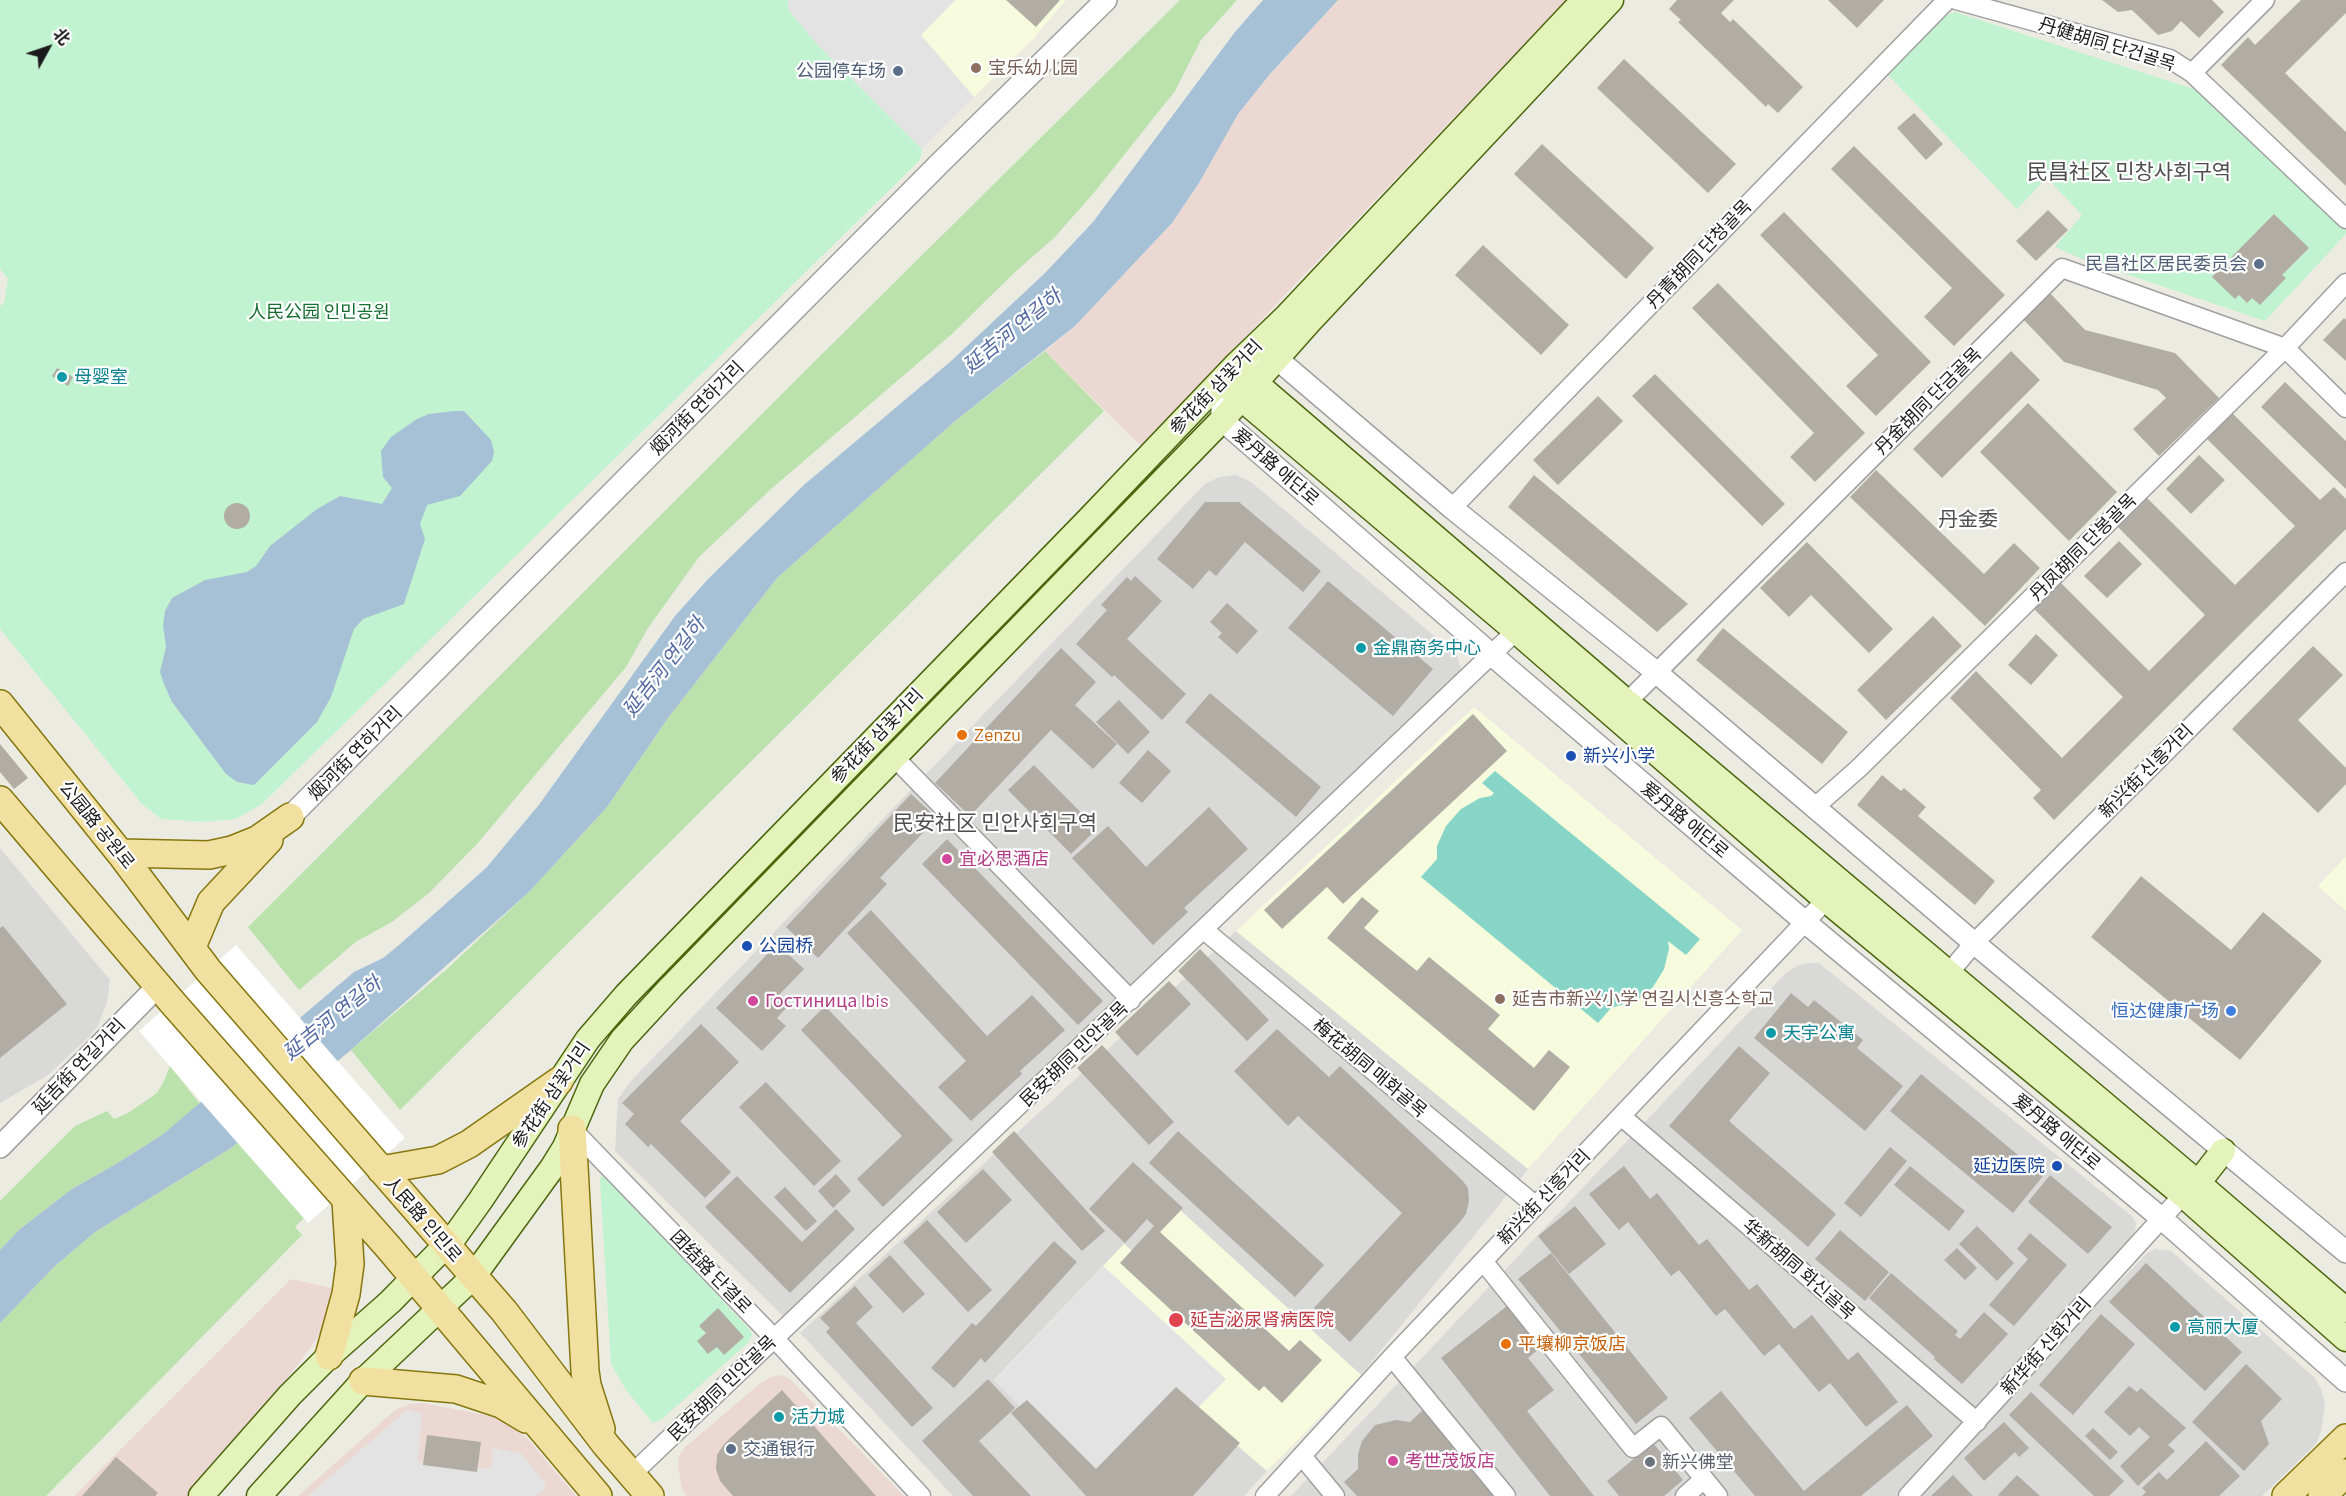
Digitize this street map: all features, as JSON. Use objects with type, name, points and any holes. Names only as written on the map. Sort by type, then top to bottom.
[{"type":"main road","name":"参花街 삼꽃거리","points":[[201,1496],[290,1395],[329,1356],[415,1278],[446,1245],[480,1201],[588,1039],[626,995],[1286,317],[1584,0]]},
{"type":"main road","name":"参花街 삼꽃거리","points":[[259,1496],[363,1381],[473,1277],[552,1168],[592,1084],[622,1040],[1222,420],[1276,358],[1611,0]]},
{"type":"main road","name":"爱丹路 애단로","points":[[1229,374],[1949,973],[2190,1189],[2346,1339]]},
{"type":"main road","name":"爱丹路 애단로","points":[[1248,390],[1516,631],[1826,900],[2346,1310]]},
{"type":"main road","name":"公园路 공원로","points":[[0,704],[192,947]]},
{"type":"main road","points":[[0,800],[165,993],[415,1278],[598,1496]]},
{"type":"main road","points":[[120,853],[217,854],[257,840],[290,817]]},
{"type":"main road","points":[[192,947],[211,902],[290,817]]},
{"type":"main road","name":"人民路 인민로","points":[[192,947],[208,970],[504,1311],[606,1444],[650,1496]]},
{"type":"main road","points":[[381,1170],[438,1160],[470,1144],[559,1081]]},
{"type":"main road","points":[[572,1129],[585,1371],[587,1385],[606,1444]]},
{"type":"main road","points":[[2190,1189],[2223,1151]]},
{"type":"main road","points":[[329,1356],[346,1294],[350,1264],[346,1200]]},
{"type":"main road","points":[[363,1381],[456,1389],[501,1404],[542,1429]]},
{"type":"main road","points":[[2286,1496],[2346,1438]]},
{"type":"main road","points":[[2322,1496],[2346,1473]]},
{"type":"street","name":"烟河街 연하거리","points":[[290,817],[941,162],[1106,0]]},
{"type":"street","name":"丹青胡同 단청골목","points":[[1452,508],[1947,0]]},
{"type":"street","name":"丹健胡同 단건골목","points":[[1956,0],[2170,59],[2192,72],[2346,219]]},
{"type":"street","points":[[2192,72],[2265,0]]},
{"type":"street","name":"丹金胡同 단금골목","points":[[1626,702],[2062,268],[2285,348]]},
{"type":"street","name":"丹凤胡同 단봉골목","points":[[1816,806],[1859,768],[2285,348],[2346,283]]},
{"type":"street","points":[[2285,348],[2346,408]]},
{"type":"street","points":[[1229,374],[1276,358],[1452,508],[1656,672],[1974,943],[2346,1252]]},
{"type":"street","name":"爱丹路 애단로","points":[[1229,374],[1222,420],[1492,655],[1805,922],[2161,1218],[2346,1381]]},
{"type":"street","name":"新兴街 신흥거리","points":[[1949,973],[1974,943],[2346,572]]},
{"type":"street","name":"民安胡同 민안골목","points":[[631,1475],[1516,631]]},
{"type":"street","points":[[894,757],[1131,1000]]},
{"type":"street","name":"新兴街 신흥거리","points":[[1265,1496],[1392,1357],[1826,900]]},
{"type":"street","name":"梅花胡同 매화골목","points":[[1204,930],[1536,1206]]},
{"type":"street","name":"延吉街 연길거리","points":[[0,1147],[165,993]]},
{"type":"street","name":"华新胡同 화신골목","points":[[1621,1116],[1977,1422]]},
{"type":"street","name":"团结路 단결로","points":[[572,1129],[774,1338],[921,1496]]},
{"type":"street","name":"新华街 신화거리","points":[[1908,1496],[2190,1189]]},
{"type":"street","points":[[1483,1261],[1633,1448],[1661,1426],[1718,1496]]},
{"type":"street","points":[[1392,1357],[1506,1496]]},
{"type":"street","points":[[1302,1456],[1335,1496]]},
{"type":"street","points":[[1685,1496],[1704,1479]]},
{"type":"shaded area","name":"公园停车场","points":[[788,0],[955,0],[921,35],[974,97],[922,149],[818,45],[788,9]]},
{"type":"shaded area","name":"宝乐幼儿园","points":[[955,0],[1066,0],[1033,39],[974,97],[920,35]]},
{"type":"shaded area","points":[[1338,0],[1566,0],[1141,446],[1045,351],[1075,326],[1172,223],[1199,183],[1238,114],[1270,74]]},
{"type":"shaded area","points":[[1236,475],[1251,482],[1457,655],[1461,669],[1458,678],[786,1319],[615,1151],[618,1099],[630,1082],[1205,484],[1219,477]]},
{"type":"shaded area","name":"延吉市新兴小学 연길시신흥소학교","points":[[1474,707],[1742,930],[1528,1169],[1236,931]]},
{"type":"shaded area","points":[[1495,771],[1700,939],[1686,955],[1668,941],[1669,949],[1664,969],[1653,987],[1637,1000],[1611,1008],[1598,1023],[1421,877],[1437,859],[1437,846],[1446,826],[1461,809],[1494,793],[1482,783]]},
{"type":"shaded area","points":[[0,848],[110,980],[107,1002],[98,1026],[89,1037],[48,1075],[0,1103]]},
{"type":"shaded area","points":[[2346,856],[2346,911],[2318,886]]},
{"type":"shaded area","points":[[1236,931],[1528,1169],[1361,1375],[1180,1210],[1137,1255],[1124,1244],[994,1380],[1093,1478],[1196,1410],[1267,1471],[1244,1496],[953,1496],[800,1333]]},
{"type":"shaded area","points":[[1819,963],[2133,1217],[2136,1223],[2135,1231],[2129,1241],[1921,1472],[1896,1496],[1291,1496],[1786,973],[1798,965]]},
{"type":"shaded area","name":"延吉泌尿肾病医院","points":[[1180,1210],[1361,1375],[1267,1471],[1196,1410],[994,1381],[1124,1244],[1137,1255]]},
{"type":"shaded area","points":[[2155,1249],[2171,1251],[2314,1377],[2321,1389],[2325,1404],[2321,1432],[2316,1444],[2262,1496],[1915,1496],[2146,1254]]},
{"type":"shaded area","points":[[1103,1266],[1226,1379],[1196,1410],[1093,1478],[994,1381]]},
{"type":"shaded area","points":[[291,1279],[340,1290],[327,1324],[297,1366],[190,1496],[74,1496]]},
{"type":"shaded area","points":[[781,1375],[790,1379],[904,1496],[686,1496],[682,1489],[678,1466],[683,1449],[758,1385],[771,1377]]},
{"type":"shaded area","points":[[423,1403],[490,1416],[506,1422],[526,1437],[576,1496],[298,1496],[395,1410],[410,1404]]},
{"type":"shaded area","points":[[407,1410],[422,1413],[418,1462],[491,1469],[493,1448],[521,1453],[547,1486],[536,1496],[308,1496]]},
{"type":"green space","name":"人民公园 인민공원","points":[[0,0],[788,0],[788,9],[818,45],[922,149],[920,160],[262,804],[236,819],[203,822],[161,819],[142,804],[0,629],[0,306],[4,303],[8,279],[0,269]]},
{"type":"green space","points":[[1180,0],[1237,0],[1201,40],[1175,91],[1097,189],[1055,237],[1014,273],[952,334],[770,490],[699,557],[648,628],[626,667],[477,844],[429,893],[392,922],[357,941],[299,990],[248,927]]},
{"type":"green space","points":[[1955,12],[2203,92],[2346,228],[2346,234],[2265,321],[2087,261],[2055,247],[2082,215],[2047,178],[2017,209],[1887,74],[1942,17]]},
{"type":"green space","points":[[1045,351],[1104,411],[400,1110],[351,1050],[447,969],[528,893],[607,807],[668,718],[777,578],[954,422]]},
{"type":"green space","points":[[170,1066],[200,1104],[162,1135],[72,1189],[20,1229],[0,1250],[0,1201],[75,1126],[107,1111],[114,1119],[128,1113],[157,1093]]},
{"type":"green space","points":[[291,1099],[353,1169],[295,1227],[302,1235],[46,1496],[0,1496],[0,1323],[54,1267],[95,1232],[231,1148]]},
{"type":"green space","points":[[602,1175],[750,1330],[752,1335],[748,1343],[663,1418],[653,1423],[626,1390],[611,1364],[600,1180]]},
{"type":"water","name":"延吉河 연길하","points":[[1263,0],[1338,0],[1270,74],[1238,114],[1199,183],[1172,223],[1075,326],[954,422],[777,578],[668,718],[607,807],[528,893],[351,1050],[231,1148],[95,1232],[54,1267],[0,1323],[0,1250],[20,1229],[72,1189],[162,1135],[354,972],[383,958],[399,945],[486,868],[538,806],[675,616],[709,578],[805,484],[950,362],[1045,273],[1093,222],[1235,32]]},
{"type":"water","points":[[464,411],[491,440],[494,451],[492,461],[460,496],[427,505],[420,524],[425,539],[404,604],[363,619],[354,629],[331,697],[317,722],[254,785],[237,782],[226,774],[172,702],[164,684],[160,672],[166,647],[163,625],[165,611],[172,598],[205,580],[247,572],[256,566],[270,546],[317,509],[340,496],[382,504],[392,488],[383,477],[381,451],[391,437],[417,419],[429,414]]},
{"type":"pier","points":[[236,945],[405,1138],[308,1223],[139,1031]]},
{"type":"building","points":[[1006,0],[1060,0],[1036,27]]},
{"type":"building","points":[[1677,0],[1734,0],[1721,13],[1730,22],[1733,19],[1803,87],[1778,113],[1768,104],[1766,107],[1678,22],[1681,20],[1669,9]]},
{"type":"building","points":[[1828,0],[1884,0],[1857,28]]},
{"type":"building","points":[[2102,0],[2212,0],[2224,12],[2199,38],[2181,21],[2172,31],[2158,35],[2132,10],[2118,12]]},
{"type":"building","points":[[2301,0],[2346,0],[2346,13],[2285,73],[2346,132],[2346,186],[2221,65],[2248,37],[2255,45]]},
{"type":"building","points":[[1624,59],[1736,164],[1708,193],[1597,88]]},
{"type":"building","points":[[1914,113],[1943,144],[1926,160],[1897,128]]},
{"type":"building","points":[[1542,144],[1654,248],[1626,279],[1514,174]]},
{"type":"building","points":[[1854,146],[2005,295],[1954,346],[1924,317],[1952,288],[1831,169]]},
{"type":"building","points":[[2048,210],[2068,230],[2036,261],[2016,241]]},
{"type":"building","points":[[1784,212],[1931,362],[1876,416],[1846,386],[1878,355],[1760,235]]},
{"type":"building","name":"民昌社区居民委员会","points":[[2274,214],[2309,248],[2282,275],[2286,278],[2260,305],[2252,298],[2247,303],[2239,295],[2235,299],[2212,277]]},
{"type":"building","points":[[1483,245],[1569,325],[1541,355],[1455,275]]},
{"type":"building","points":[[1718,283],[1865,433],[1815,482],[1790,457],[1814,433],[1692,308]]},
{"type":"building","points":[[2050,293],[2085,330],[2175,353],[2219,398],[2159,456],[2133,429],[2166,398],[2158,390],[2064,362],[2023,319]]},
{"type":"building","points":[[2344,318],[2346,320],[2346,361],[2323,340]]},
{"type":"building","points":[[2011,351],[2040,380],[1942,478],[1913,449]]},
{"type":"building","name":"母婴室","points":[[57,368],[73,377],[68,386],[52,376]]},
{"type":"building","points":[[1655,374],[1785,504],[1762,526],[1632,396]]},
{"type":"building","points":[[2285,382],[2346,441],[2346,489],[2261,407]]},
{"type":"building","points":[[1598,396],[1623,421],[1558,485],[1533,460]]},
{"type":"building","points":[[2028,403],[2117,492],[2069,541],[1980,452]]},
{"type":"building","points":[[2229,410],[2320,500],[2334,487],[2346,499],[2346,529],[2054,820],[2033,798],[2041,790],[1950,698],[1976,671],[2062,758],[2123,697],[2034,609],[2060,582],[2149,671],[2205,615],[2116,525],[2145,496],[2235,585],[2295,526],[2204,436]]},
{"type":"building","points":[[2199,455],[2225,480],[2191,514],[2166,489]]},
{"type":"building","points":[[1876,470],[1984,574],[2014,543],[2040,568],[1985,626],[1850,497]]},
{"type":"building","points":[[1534,475],[1688,604],[1657,632],[1508,507]]},
{"type":"building","points":[[1205,502],[1239,502],[1321,571],[1303,592],[1245,542],[1216,576],[1209,570],[1193,589],[1157,559]]},
{"type":"building","points":[[237,503],[246,507],[250,516],[246,525],[237,529],[228,525],[224,516],[228,507]]},
{"type":"building","points":[[2119,541],[2142,564],[2107,598],[2084,576]]},
{"type":"building","points":[[1807,542],[1893,629],[1869,653],[1811,595],[1789,617],[1760,588]]},
{"type":"building","points":[[1135,576],[1162,601],[1127,639],[1186,694],[1162,720],[1114,675],[1112,677],[1076,644],[1107,610],[1101,605],[1127,577],[1131,581]]},
{"type":"building","name":"金鼎商务中心","points":[[1328,581],[1433,669],[1393,716],[1288,628]]},
{"type":"building","points":[[1227,603],[1258,631],[1237,654],[1218,637],[1222,633],[1210,622]]},
{"type":"building","points":[[1933,616],[1962,646],[1886,720],[1857,690]]},
{"type":"building","points":[[1723,628],[1848,732],[1822,764],[1696,660]]},
{"type":"building","points":[[2036,634],[2058,655],[2031,685],[2008,665]]},
{"type":"building","points":[[2313,646],[2343,675],[2298,720],[2346,768],[2346,784],[2318,813],[2232,729]]},
{"type":"building","points":[[1061,648],[1096,682],[1075,705],[1117,744],[1093,769],[1051,730],[970,816],[935,783]]},
{"type":"building","points":[[1210,693],[1321,787],[1296,817],[1185,722]]},
{"type":"building","points":[[1119,700],[1150,732],[1128,754],[1096,722]]},
{"type":"building","points":[[1473,714],[1507,751],[1343,904],[1327,887],[1282,929],[1264,910]]},
{"type":"building","points":[[0,744],[28,778],[14,789],[0,772]]},
{"type":"building","points":[[1148,750],[1171,771],[1142,803],[1119,783]]},
{"type":"building","points":[[1034,765],[1097,829],[1071,854],[1008,790]]},
{"type":"building","points":[[1882,775],[1901,791],[1904,788],[1926,807],[1918,816],[1995,881],[1975,905],[1857,805]]},
{"type":"building","points":[[911,794],[937,818],[880,878],[887,884],[818,958],[786,927]]},
{"type":"building","points":[[1209,807],[1248,849],[1184,908],[1188,912],[1153,945],[1072,858],[1108,826],[1146,867]]},
{"type":"building","points":[[947,839],[1103,1001],[1078,1025],[922,864]]},
{"type":"building","name":"恒达健康广场","points":[[2141,876],[2231,950],[2263,912],[2322,961],[2240,1060],[2091,937]]},
{"type":"building","points":[[1362,897],[1379,911],[1364,928],[1417,971],[1429,957],[1500,1015],[1488,1029],[1534,1068],[1549,1050],[1570,1067],[1534,1111],[1327,938]]},
{"type":"building","points":[[871,910],[987,1036],[1032,995],[1065,1030],[1020,1071],[1022,1074],[971,1121],[938,1087],[966,1061],[847,933]]},
{"type":"building","points":[[3,926],[67,1004],[0,1058],[0,928]]},
{"type":"building","name":"Гостиница Ibis","points":[[777,944],[804,969],[778,996],[788,1006],[777,1018],[786,1026],[762,1051],[716,1008]]},
{"type":"building","points":[[1200,949],[1269,1020],[1247,1041],[1178,971]]},
{"type":"building","points":[[1169,981],[1191,1004],[1137,1056],[1115,1032]]},
{"type":"building","points":[[1791,993],[1808,1007],[1814,1000],[1863,1040],[1857,1048],[1903,1086],[1865,1131],[1754,1038]]},
{"type":"building","points":[[825,1006],[953,1140],[883,1207],[857,1179],[902,1136],[801,1030]]},
{"type":"building","points":[[701,1024],[739,1062],[680,1121],[731,1172],[705,1198],[651,1144],[648,1147],[625,1124],[634,1114],[622,1103]]},
{"type":"building","points":[[1277,1029],[1329,1077],[1340,1066],[1468,1188],[1469,1201],[1466,1214],[1460,1222],[1350,1342],[1314,1308],[1402,1213],[1298,1116],[1288,1126],[1234,1071]]},
{"type":"building","points":[[1102,1045],[1174,1122],[1149,1145],[1077,1068]]},
{"type":"building","points":[[1739,1046],[1770,1073],[1729,1121],[1836,1214],[1808,1247],[1669,1126]]},
{"type":"building","points":[[1921,1074],[2043,1176],[2013,1213],[1890,1111]]},
{"type":"building","points":[[766,1082],[841,1161],[814,1186],[739,1107]]},
{"type":"building","points":[[1014,1131],[1105,1231],[1082,1251],[992,1152]]},
{"type":"building","points":[[1178,1131],[1324,1265],[1295,1297],[1149,1163]]},
{"type":"building","points":[[1890,1147],[1907,1161],[1861,1217],[1844,1203]]},
{"type":"building","points":[[1133,1162],[1183,1208],[1160,1232],[1289,1351],[1300,1340],[1322,1360],[1282,1403],[1264,1386],[1259,1391],[1120,1263],[1154,1226],[1147,1219],[1125,1243],[1089,1209]]},
{"type":"building","points":[[1624,1166],[1650,1199],[1657,1193],[1699,1245],[1707,1239],[1749,1290],[1757,1284],[1794,1329],[1812,1315],[1848,1360],[1858,1352],[1898,1402],[1866,1427],[1830,1383],[1819,1392],[1779,1344],[1764,1356],[1725,1309],[1716,1316],[1679,1270],[1671,1276],[1628,1222],[1619,1230],[1589,1194]]},
{"type":"building","points":[[1910,1166],[1965,1211],[1949,1231],[1894,1185]]},
{"type":"building","points":[[983,1169],[1012,1200],[966,1243],[937,1212]]},
{"type":"building","points":[[836,1174],[851,1191],[833,1208],[818,1191]]},
{"type":"building","points":[[2050,1175],[2112,1227],[2088,1254],[2028,1202]]},
{"type":"building","points":[[737,1176],[802,1242],[836,1209],[855,1229],[790,1293],[705,1207]]},
{"type":"building","points":[[785,1187],[817,1221],[806,1231],[774,1197]]},
{"type":"building","points":[[1575,1206],[1606,1244],[1569,1274],[1538,1236]]},
{"type":"building","points":[[927,1220],[992,1290],[968,1312],[903,1242]]},
{"type":"building","points":[[1977,1226],[2014,1263],[1997,1281],[1959,1244]]},
{"type":"building","points":[[1840,1230],[1889,1272],[1865,1301],[1815,1259]]},
{"type":"building","points":[[2030,1233],[2067,1265],[2014,1326],[1989,1305],[2028,1259],[2017,1249]]},
{"type":"building","points":[[1054,1241],[1077,1262],[985,1363],[981,1358],[954,1388],[931,1368],[972,1323],[976,1326]]},
{"type":"building","points":[[1957,1248],[1977,1268],[1965,1280],[1944,1260]]},
{"type":"building","points":[[1551,1253],[1668,1398],[1636,1424],[1518,1279]]},
{"type":"building","points":[[890,1255],[925,1294],[903,1313],[868,1275]]},
{"type":"building","name":"高丽大厦","points":[[2146,1263],[2242,1352],[2205,1391],[2109,1302]]},
{"type":"building","points":[[1891,1273],[1958,1331],[1955,1335],[1960,1339],[1984,1312],[2008,1334],[1962,1384],[1869,1298]]},
{"type":"building","points":[[855,1286],[873,1307],[856,1323],[933,1408],[912,1427],[826,1332],[830,1328],[820,1318]]},
{"type":"building","points":[[1507,1306],[1540,1348],[1528,1358],[1554,1390],[1527,1411],[1594,1496],[1550,1496],[1441,1358]]},
{"type":"building","points":[[718,1308],[744,1337],[724,1355],[717,1347],[708,1354],[697,1341],[706,1333],[699,1326]]},
{"type":"building","points":[[2101,1314],[2135,1344],[2073,1415],[2039,1385]]},
{"type":"building","points":[[2246,1364],[2282,1399],[2261,1421],[2269,1444],[2244,1471],[2192,1422]]},
{"type":"building","points":[[988,1379],[1015,1408],[979,1441],[1031,1496],[973,1496],[922,1441]]},
{"type":"building","points":[[2129,1386],[2137,1392],[2141,1388],[2186,1428],[2168,1445],[2175,1451],[2138,1486],[2120,1466],[2150,1437],[2139,1427],[2130,1436],[2104,1412]]},
{"type":"building","points":[[1176,1387],[1240,1443],[1193,1496],[1086,1496],[1011,1413],[1027,1400],[1096,1469]]},
{"type":"building","name":"活力城","points":[[782,1390],[876,1496],[733,1496],[720,1481],[716,1469],[717,1455],[724,1444]]},
{"type":"building","points":[[1721,1391],[1804,1491],[1907,1405],[1933,1436],[1861,1496],[1755,1496],[1689,1418]]},
{"type":"building","points":[[2031,1392],[2124,1481],[2109,1496],[2094,1496],[2009,1415]]},
{"type":"building","points":[[1427,1406],[1500,1496],[1357,1496],[1344,1482],[1358,1469],[1358,1454],[1362,1441],[1375,1425],[1396,1420],[1410,1422]]},
{"type":"building","points":[[2004,1422],[2029,1448],[2019,1457],[2015,1452],[1984,1481],[1964,1458]]},
{"type":"building","points":[[2093,1428],[2118,1452],[2110,1460],[2085,1436]]},
{"type":"building","points":[[427,1435],[481,1442],[477,1472],[423,1465]]},
{"type":"building","points":[[2206,1441],[2240,1476],[2219,1496],[2142,1496],[2146,1492],[2142,1488],[2159,1472],[2167,1480]]},
{"type":"building","name":"新兴佛堂","points":[[1653,1443],[1683,1480],[1664,1496],[1619,1496],[1607,1481]]},
{"type":"building","points":[[116,1457],[158,1493],[155,1496],[82,1496]]},
{"type":"building","points":[[1953,1475],[1973,1496],[1931,1496]]},
{"type":"building","points":[[2017,1475],[2040,1496],[1999,1496]]},
{"type":"place","name":"宝乐幼儿园","points":[[976,68]]},
{"type":"place","name":"公园停车场","points":[[898,71]]},
{"type":"place","name":"民昌社区居民委员会","points":[[2259,264]]},
{"type":"place","name":"母婴室","points":[[62,377]]},
{"type":"place","name":"金鼎商务中心","points":[[1361,648]]},
{"type":"place","name":"Zenzu","points":[[962,735]]},
{"type":"place","name":"新兴小学","points":[[1571,756]]},
{"type":"place","name":"宜必思酒店","points":[[947,859]]},
{"type":"place","name":"公园桥","points":[[747,946]]},
{"type":"place","name":"延吉市新兴小学 연길시신흥소학교","points":[[1500,999]]},
{"type":"place","name":"Гостиница Ibis","points":[[753,1001]]},
{"type":"place","name":"恒达健康广场","points":[[2231,1011]]},
{"type":"place","name":"天宇公寓","points":[[1771,1033]]},
{"type":"place","name":"延边医院","points":[[2057,1166]]},
{"type":"place","name":"延吉泌尿肾病医院","points":[[1176,1320]]},
{"type":"place","name":"高丽大厦","points":[[2175,1327]]},
{"type":"place","name":"平壤柳京饭店","points":[[1506,1344]]},
{"type":"place","name":"活力城","points":[[779,1417]]},
{"type":"place","name":"交通银行","points":[[731,1449]]},
{"type":"place","name":"考世茂饭店","points":[[1393,1461]]},
{"type":"place","name":"新兴佛堂","points":[[1650,1462]]},
{"type":"district","name":"民昌社区 민창사회구역","points":[[2129,172]]},
{"type":"district","name":"丹金委","points":[[1968,519]]},
{"type":"district","name":"民安社区 민안사회구역","points":[[995,823]]}]
